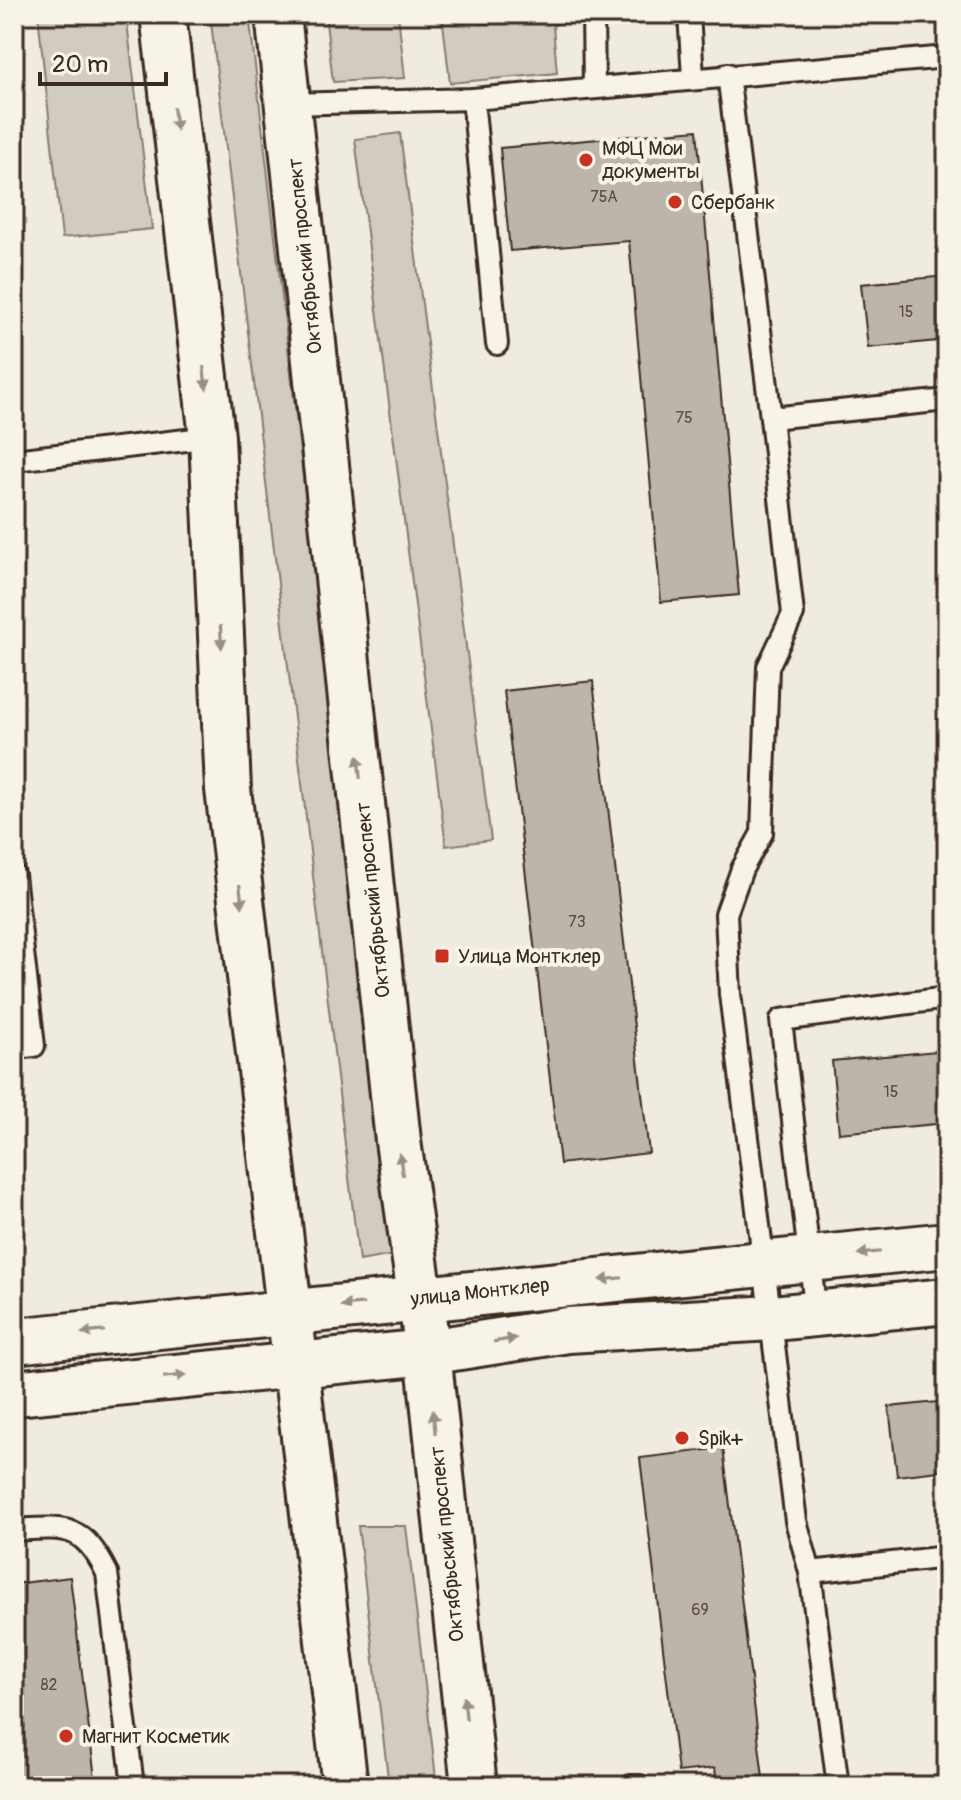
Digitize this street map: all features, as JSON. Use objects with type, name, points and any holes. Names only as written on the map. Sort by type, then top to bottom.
[{"type":"main road","points":[[163,14],[212,437],[228,789],[345,1786]]},
{"type":"main road","name":"Октябрьский проспект","points":[[278,14],[398,1141],[428,1352],[474,1786]]},
{"type":"main road","name":"улица Монтклер","points":[[14,1341],[947,1245]]},
{"type":"main road","points":[[14,1393],[428,1352],[568,1330],[816,1314],[947,1301]]},
{"type":"lane","points":[[593,14],[594,87]]},
{"type":"lane","points":[[689,14],[693,77]]},
{"type":"lane","points":[[289,104],[473,99],[693,77],[947,57]]},
{"type":"lane","points":[[728,74],[793,614],[768,667],[762,833],[742,869],[726,914],[730,994],[796,1521],[810,1572],[838,1786]]},
{"type":"lane","points":[[473,99],[497,344]]},
{"type":"lane","points":[[771,418],[947,400]]},
{"type":"lane","points":[[14,460],[212,437]]},
{"type":"lane","points":[[14,875],[34,1046],[14,1048]]},
{"type":"lane","points":[[816,1314],[781,1020],[947,998]]},
{"type":"lane","points":[[14,1530],[58,1527],[91,1542],[107,1573],[133,1786]]},
{"type":"lane","points":[[810,1572],[947,1557]]},
{"type":"lane","points":[[631,1786],[640,1786]]},
{"type":"shaded area","points":[[38,14],[126,14],[152,229],[62,238]]},
{"type":"shaded area","points":[[210,14],[249,14],[394,1255],[359,1261]]},
{"type":"shaded area","points":[[325,14],[398,14],[405,78],[333,82]]},
{"type":"shaded area","points":[[442,14],[480,14],[482,24],[572,14],[553,26],[557,73],[450,83]]},
{"type":"shaded area","points":[[400,133],[491,840],[446,846],[355,139]]},
{"type":"shaded area","points":[[358,1526],[406,1526],[437,1786],[389,1786]]},
{"type":"building","points":[[697,130],[739,595],[661,602],[629,241],[510,251],[500,148]]},
{"type":"building","points":[[947,276],[947,340],[868,348],[861,284]]},
{"type":"building","points":[[593,681],[649,1153],[560,1164],[504,691]]},
{"type":"building","points":[[947,1050],[947,1123],[839,1133],[832,1061]]},
{"type":"building","points":[[947,1401],[947,1470],[897,1476],[889,1407]]},
{"type":"building","points":[[723,1448],[764,1786],[717,1786],[715,1768],[678,1772],[640,1458]]},
{"type":"building","points":[[70,1577],[96,1786],[14,1786],[14,1584]]},
{"type":"place","name":"МФЦ Мои документы","points":[[586,160]]},
{"type":"place","name":"Сбербанк","points":[[675,202]]},
{"type":"place","name":"Улица Монтклер","points":[[442,956]]},
{"type":"place","name":"Spik+","points":[[682,1438]]},
{"type":"place","name":"Магнит Косметик","points":[[66,1736]]}]
